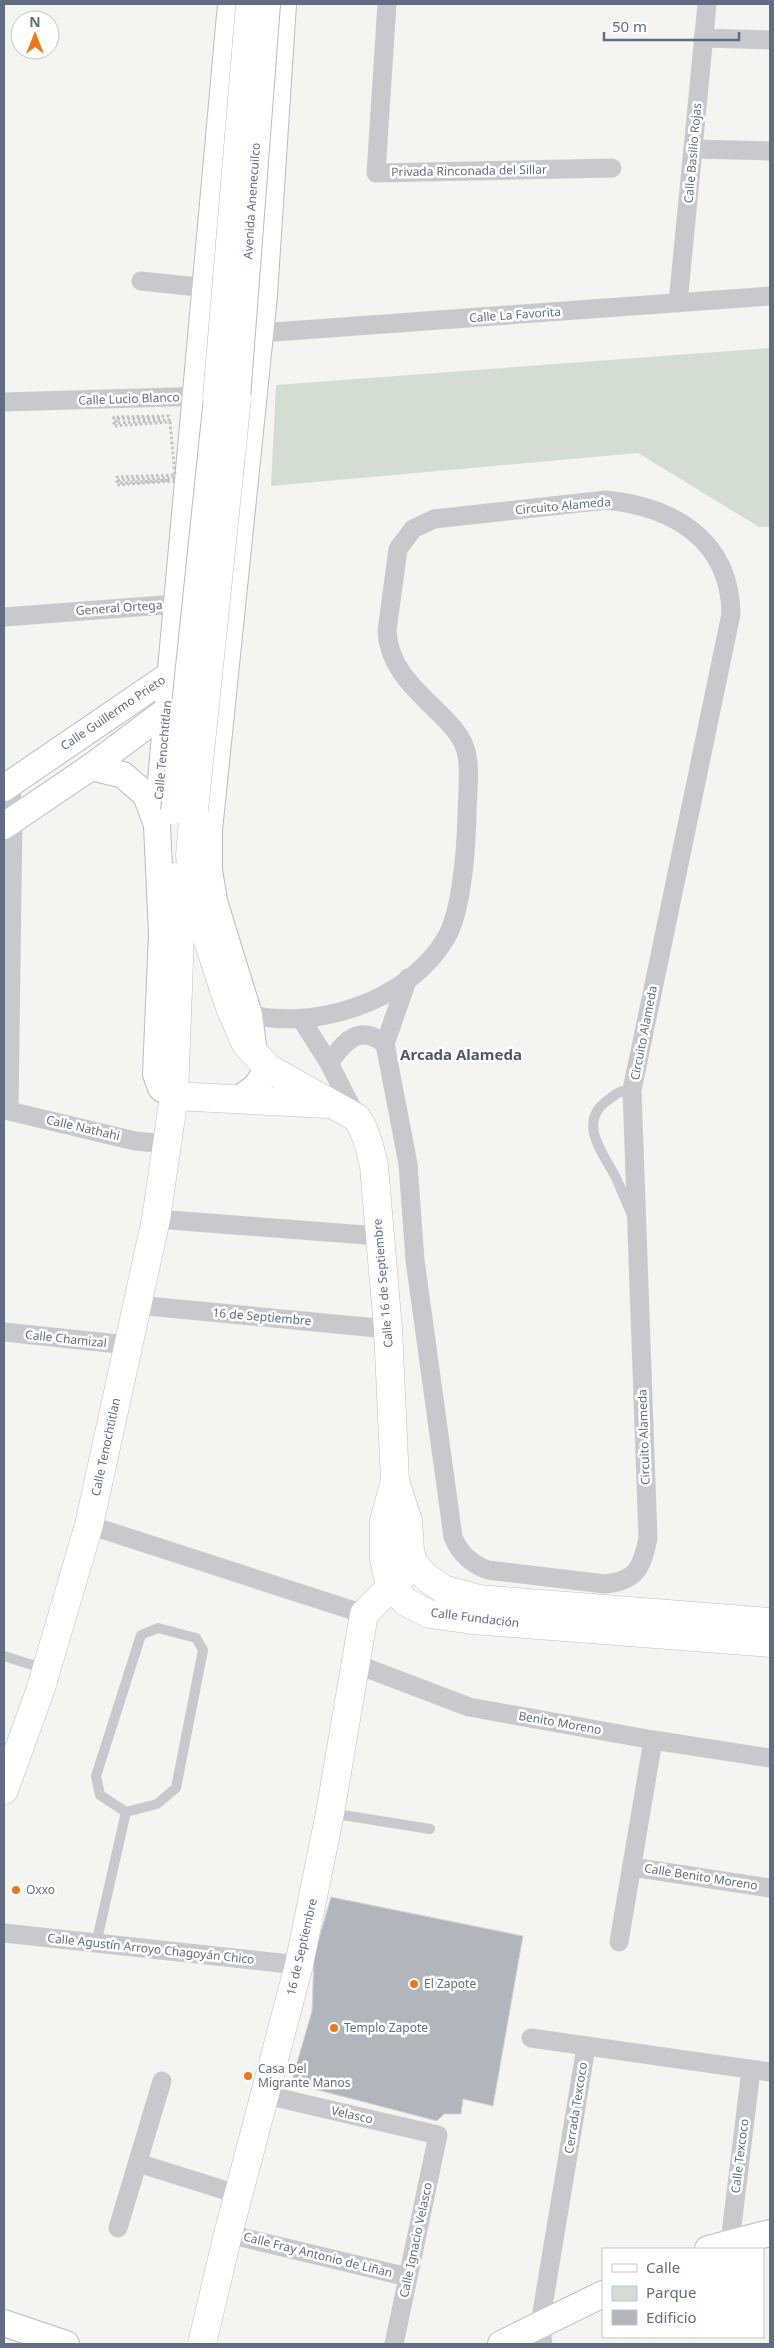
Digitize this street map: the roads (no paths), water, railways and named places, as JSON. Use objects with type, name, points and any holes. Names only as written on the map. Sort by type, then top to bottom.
[{"type":"main road","name":"Avenida Anenecuilco","points":[[226,397],[250,4]]},
{"type":"main road","name":"Calle Tenochtitlan","points":[[4,1790],[46,1670],[89,1525],[156,1219],[174,1096],[180,935],[175,816],[226,397]]},
{"type":"main road","points":[[175,816],[190,855],[194,898],[240,1011],[246,1044],[261,1061],[357,1118]]},
{"type":"main road","points":[[174,1096],[331,1104]]},
{"type":"main road","name":"Calle 16 de Septiembre","points":[[357,1118],[370,1144],[374,1166],[388,1329],[395,1481]]},
{"type":"main road","points":[[364,1614],[414,1564],[410,1551],[408,1521],[395,1481]]},
{"type":"main road","points":[[390,1586],[384,1559],[384,1521],[395,1481]]},
{"type":"main road","name":"Calle Fundación","points":[[414,1564],[426,1577],[443,1589],[479,1599],[770,1622]]},
{"type":"main road","name":"Calle Fundación","points":[[390,1586],[406,1602],[429,1614],[770,1644]]},
{"type":"main road","name":"16 de Septiembre","points":[[202,2344],[228,2234],[299,1965],[330,1813],[364,1614]]},
{"type":"street","points":[[231,4],[206,288],[226,397],[234,600],[210,830],[209,870],[240,1011]]},
{"type":"street","name":"Avenida Anenecuilco","points":[[226,397],[267,4]]},
{"type":"street","name":"Avenida Anenecuilco","points":[[226,397],[260,333],[283,4]]},
{"type":"street","name":"Privada Rinconada del Sillar","points":[[387,4],[376,174],[612,168]]},
{"type":"street","name":"Calle Basilio Rojas","points":[[678,303],[707,4]]},
{"type":"street","points":[[703,38],[770,40]]},
{"type":"street","points":[[693,149],[770,151]]},
{"type":"street","points":[[141,281],[264,295]]},
{"type":"street","name":"Calle La Favorita","points":[[260,333],[770,296]]},
{"type":"street","name":"Calle Lucio Blanco","points":[[4,402],[226,397]]},
{"type":"street","name":"Calle Tenochtitlan","points":[[175,816],[166,711],[178,604],[226,397]]},
{"type":"street","name":"Circuito Alameda","points":[[240,1011],[301,1018],[351,1009],[377,999],[408,978],[431,959],[446,938],[454,922],[466,833],[468,762],[466,750],[452,727],[404,677],[394,662],[388,645],[387,631],[398,549],[413,529],[434,519],[606,500],[626,502],[661,512],[684,525],[714,553],[727,578],[731,614],[632,1090],[648,1538],[639,1569],[618,1583],[605,1584],[504,1574],[477,1566],[458,1550],[449,1521],[414,1260],[408,1164],[385,1044]]},
{"type":"street","name":"General Ortega","points":[[4,617],[234,600]]},
{"type":"street","name":"Calle Guillermo Prieto","points":[[7,786],[170,674],[229,650]]},
{"type":"street","points":[[8,823],[91,767],[166,711],[226,685]]},
{"type":"street","points":[[91,767],[123,775],[146,796],[175,816]]},
{"type":"street","points":[[6,1114],[7,786]]},
{"type":"street","points":[[329,1062],[344,1042],[357,1035],[372,1036],[385,1044],[408,978]]},
{"type":"street","points":[[301,1018],[329,1062],[357,1118]]},
{"type":"street","points":[[238,1099],[248,1095],[256,1087],[261,1061]]},
{"type":"street","name":"Calle Nathahi","points":[[6,1114],[135,1141],[167,1144]]},
{"type":"street","points":[[156,1219],[379,1236]]},
{"type":"street","name":"16 de Septiembre","points":[[137,1304],[388,1329]]},
{"type":"street","name":"Calle Chamizal","points":[[4,1332],[128,1345]]},
{"type":"street","points":[[89,1525],[364,1614]]},
{"type":"street","name":"Benito Moreno","points":[[356,1664],[469,1707],[653,1740],[770,1758]]},
{"type":"street","name":"Calle Benito Moreno","points":[[619,1942],[653,1740]]},
{"type":"street","name":"Calle Benito Moreno","points":[[632,1867],[770,1888]]},
{"type":"street","name":"Calle Agustín Arroyo Chagoyán Chico","points":[[4,1934],[299,1965]]},
{"type":"street","points":[[531,2038],[586,2047]]},
{"type":"street","name":"Cerrada Texcoco","points":[[541,2334],[586,2047],[770,2072]]},
{"type":"street","name":"Calle Texcoco","points":[[751,2070],[719,2246],[770,2233]]},
{"type":"street","points":[[118,2228],[162,2081]]},
{"type":"street","name":"Velasco","points":[[266,2094],[438,2135]]},
{"type":"street","name":"Calle Ignacio Velasco","points":[[394,2344],[438,2135]]},
{"type":"street","points":[[138,2163],[240,2194]]},
{"type":"street","name":"Calle Fray Antonio de Liñan","points":[[228,2234],[408,2277]]},
{"type":"street","points":[[501,2344],[541,2334],[602,2295]]},
{"type":"street","points":[[4,2323],[66,2344]]},
{"type":"lane","points":[[632,1090],[622,1090],[601,1105],[594,1118],[593,1136],[615,1176],[636,1223]]},
{"type":"lane","points":[[158,1628],[196,1638],[203,1650],[176,1788],[157,1804],[126,1812],[100,1795],[96,1776],[141,1635],[158,1628]]},
{"type":"lane","points":[[4,1656],[46,1670]]},
{"type":"lane","points":[[96,1944],[126,1812]]},
{"type":"lane","points":[[330,1813],[430,1829]]},
{"type":"place","name":"Oxxo","points":[[16,1890]]},
{"type":"place","name":"El Zapote","points":[[414,1984]]},
{"type":"place","name":"Templo Zapote","points":[[334,2028]]},
{"type":"place","name":"Casa Del Migrante Manos","points":[[248,2076]]},
{"type":"district","name":"Arcada Alameda","points":[[461,1055]]}]
